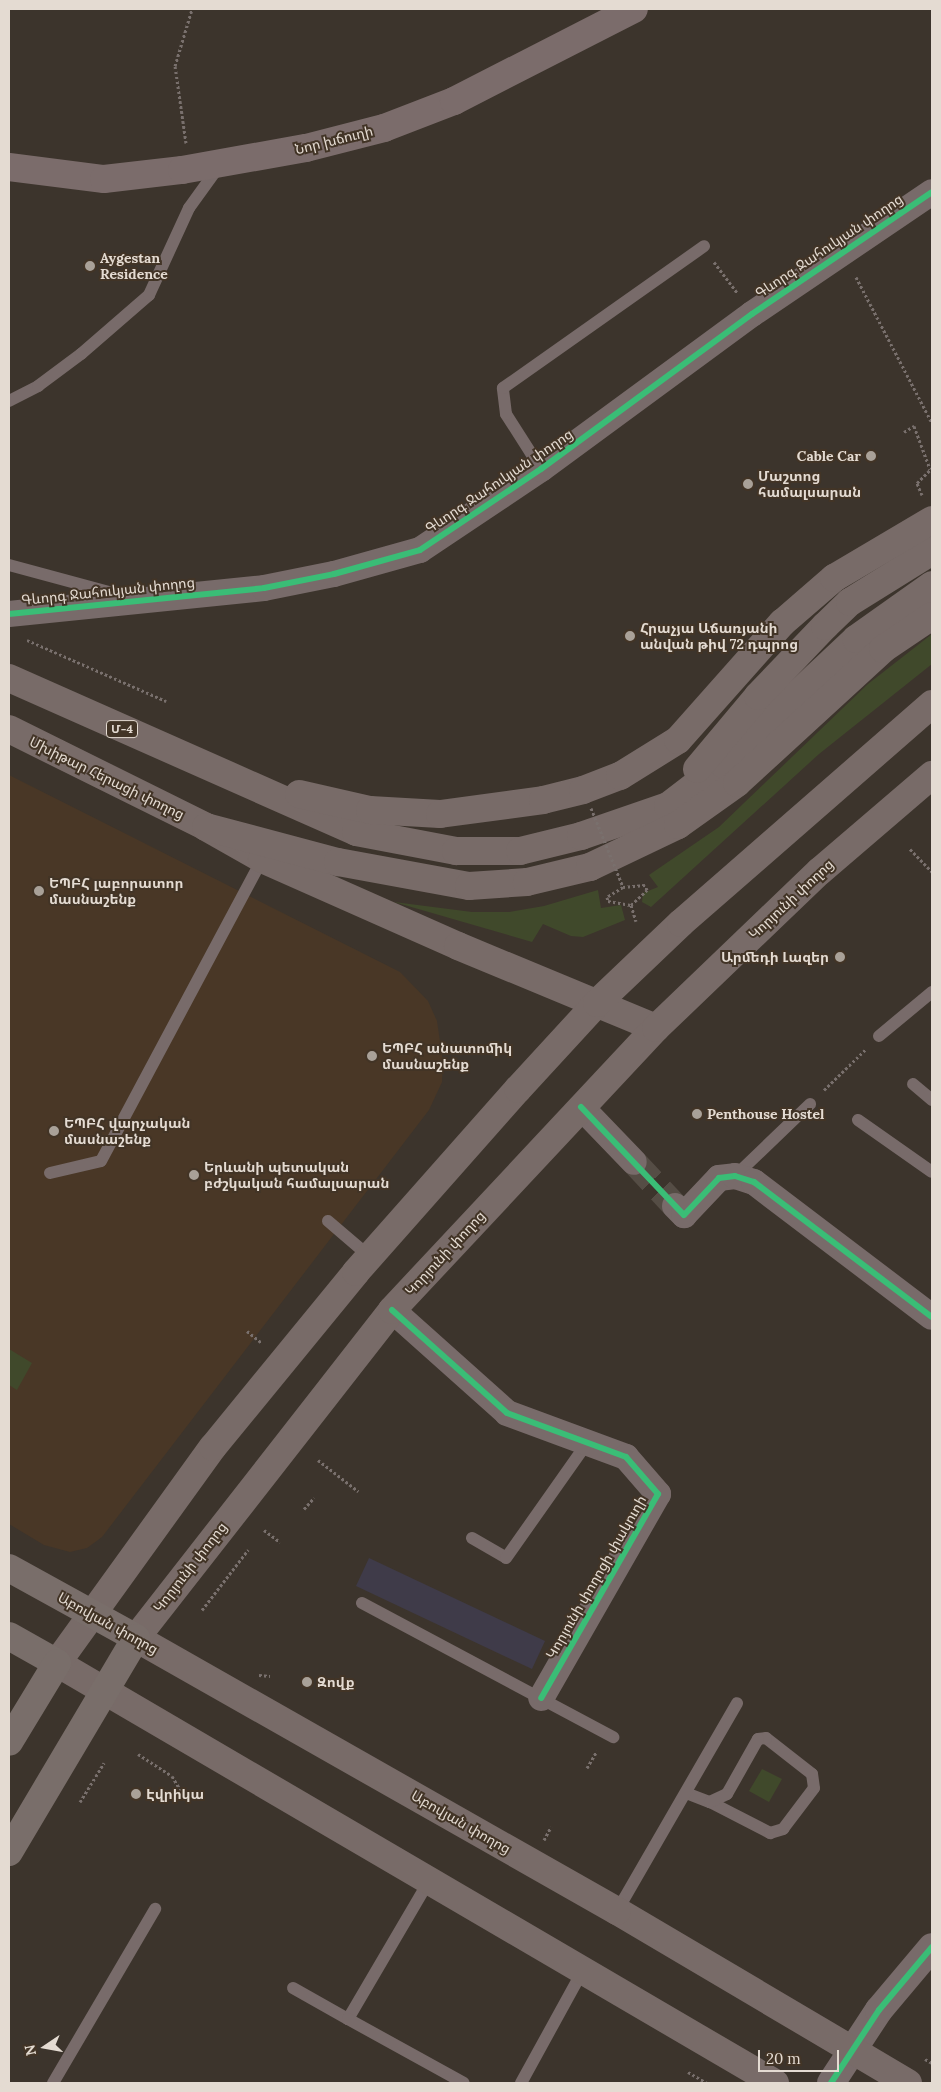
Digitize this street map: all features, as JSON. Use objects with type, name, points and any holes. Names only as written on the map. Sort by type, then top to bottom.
[{"type":"highway","name":"Աբովյան փողոց","points":[[9,1568],[136,1638]]},
{"type":"highway","points":[[9,1636],[56,1663],[9,1742]]},
{"type":"highway","name":"Կորյունի փողոց","points":[[9,1852],[136,1638]]},
{"type":"main road","name":"Նոր խճուղի","points":[[9,167],[104,179],[182,170],[306,148],[384,128],[454,102],[634,9]]},
{"type":"main road","points":[[236,780],[370,810],[440,814],[485,810],[583,790],[620,776],[678,740],[790,616],[834,578],[924,510]]},
{"type":"main road","points":[[668,806],[718,743],[825,626],[850,602],[932,551]]},
{"type":"main road","points":[[236,780],[356,832],[456,851],[520,851],[581,836],[668,806],[737,751],[856,639],[932,584]]},
{"type":"main road","points":[[206,827],[338,862],[469,886],[527,882],[590,867],[678,825],[737,783],[883,649],[932,616]]},
{"type":"main road","name":"Մ-4","points":[[9,678],[236,780]]},
{"type":"main road","points":[[776,2083],[56,1663],[213,1446],[369,1256],[597,1003],[696,909],[932,704]]},
{"type":"main road","name":"Մխիթար Հերացի փողոց","points":[[9,729],[206,827]]},
{"type":"main road","name":"Կորյունի փողոց","points":[[136,1638],[392,1310],[656,1028],[820,871],[932,775]]},
{"type":"main road","points":[[206,827],[262,858],[458,946],[656,1028]]},
{"type":"main road","name":"Աբովյան փողոց","points":[[136,1638],[616,1911],[908,2083]]},
{"type":"street","name":"Գևորգ Ջահուկյան փողոց","points":[[14,625],[153,600],[264,588],[334,574],[420,550],[541,469],[752,314],[932,192]]},
{"type":"street","points":[[581,1107],[634,1162]]},
{"type":"street","points":[[675,1206],[684,1215],[719,1178],[735,1176],[754,1182],[932,1317]]},
{"type":"street","name":"Կորյունի փողոցի փակուղի","points":[[392,1310],[507,1413],[626,1457],[658,1494],[541,1698]]},
{"type":"street","points":[[831,2083],[879,2010],[932,1947]]},
{"type":"lane","points":[[9,401],[38,386],[81,354],[149,295],[189,208],[222,163]]},
{"type":"lane","points":[[541,469],[506,414],[503,388],[704,246]]},
{"type":"lane","points":[[9,565],[82,586],[153,600]]},
{"type":"lane","points":[[50,1173],[101,1161],[262,858]]},
{"type":"lane","points":[[879,1036],[932,992]]},
{"type":"lane","points":[[913,1084],[932,1100]]},
{"type":"lane","points":[[735,1176],[810,1104]]},
{"type":"lane","points":[[858,1120],[932,1172]]},
{"type":"lane","points":[[328,1221],[369,1256]]},
{"type":"lane","points":[[472,1538],[506,1558],[586,1443]]},
{"type":"lane","points":[[362,1604],[613,1737]]},
{"type":"lane","points":[[616,1911],[737,1703]]},
{"type":"lane","points":[[686,1793],[710,1802],[770,1833],[783,1829],[814,1788],[812,1774],[766,1738],[758,1739],[727,1794],[710,1802]]},
{"type":"lane","points":[[348,2019],[429,1881]]},
{"type":"lane","points":[[53,2083],[155,1909]]},
{"type":"lane","points":[[521,2083],[583,1970]]},
{"type":"lane","points":[[293,1988],[464,2083]]},
{"type":"path","points":[[182,170],[187,137],[175,66],[192,9]]},
{"type":"path","points":[[704,246],[752,314]]},
{"type":"path","points":[[842,252],[932,423]]},
{"type":"path","points":[[904,432],[914,426],[931,469],[917,483],[922,496],[924,510]]},
{"type":"path","points":[[14,625],[166,701]]},
{"type":"path","points":[[591,808],[624,887]]},
{"type":"path","points":[[910,849],[932,872]]},
{"type":"path","points":[[645,885],[647,890],[631,905],[608,901],[607,897],[624,887],[645,885]]},
{"type":"path","points":[[631,905],[636,921]]},
{"type":"path","points":[[810,1104],[864,1050]]},
{"type":"path","points":[[247,1332],[265,1345]]},
{"type":"path","points":[[318,1460],[358,1491]]},
{"type":"path","points":[[304,1509],[314,1498]]},
{"type":"path","points":[[264,1530],[280,1542]]},
{"type":"path","points":[[202,1610],[248,1550]]},
{"type":"path","points":[[138,1754],[172,1776],[186,1799]]},
{"type":"path","points":[[80,1802],[104,1763]]},
{"type":"path","points":[[543,1840],[551,1827]]},
{"type":"path","points":[[688,2072],[707,2083]]},
{"type":"shaded area","name":"Երևանի պետական բժշկական համալսարան","points":[[9,775],[400,972],[428,1001],[437,1021],[443,1062],[442,1082],[429,1110],[102,1537],[87,1548],[70,1552],[44,1545],[9,1524]]},
{"type":"shaded area","points":[[369,1558],[545,1641],[532,1669],[356,1586]]},
{"type":"green space","points":[[932,634],[932,664],[819,754],[651,907],[642,902],[643,893],[658,887],[649,875],[719,827],[868,684]]},
{"type":"green space","points":[[598,890],[601,908],[621,905],[625,920],[583,937],[571,936],[543,924],[532,942],[394,902],[472,912],[509,912],[544,906]]},
{"type":"green space","points":[[9,1349],[32,1363],[17,1390],[9,1385]]},
{"type":"green space","points":[[762,1769],[782,1779],[769,1802],[749,1791]]},
{"type":"tunnel","points":[[634,1162],[675,1206]]},
{"type":"cycle path","points":[[9,614],[264,588],[334,574],[420,550],[541,469],[752,314],[932,192]]},
{"type":"cycle path","points":[[581,1107],[684,1215],[719,1178],[735,1176],[754,1182],[932,1317]]},
{"type":"cycle path","points":[[392,1310],[507,1413],[626,1457],[658,1494],[541,1698]]},
{"type":"cycle path","points":[[831,2083],[879,2010],[932,1947]]},
{"type":"place","name":"Aygestan Residence","points":[[90,266]]},
{"type":"place","name":"Cable Car","points":[[871,456]]},
{"type":"place","name":"Մաշտոց համալսարան","points":[[748,484]]},
{"type":"place","name":"Հրաչյա Աճառյանի անվան թիվ 72 դպրոց","points":[[630,636]]},
{"type":"place","name":"ԵՊԲՀ լաբորատոր մասնաշենք","points":[[39,891]]},
{"type":"place","name":"Արմեդի Լազեր","points":[[840,957]]},
{"type":"place","name":"ԵՊԲՀ անատոմիկ մասնաշենք","points":[[372,1056]]},
{"type":"place","name":"Penthouse Hostel","points":[[697,1114]]},
{"type":"place","name":"ԵՊԲՀ վարչական մասնաշենք","points":[[54,1131]]},
{"type":"place","name":"Երևանի պետական բժշկական համալսարան","points":[[194,1175]]},
{"type":"place","name":"Զովք","points":[[307,1682]]},
{"type":"place","name":"Էվրիկա","points":[[136,1794]]}]
